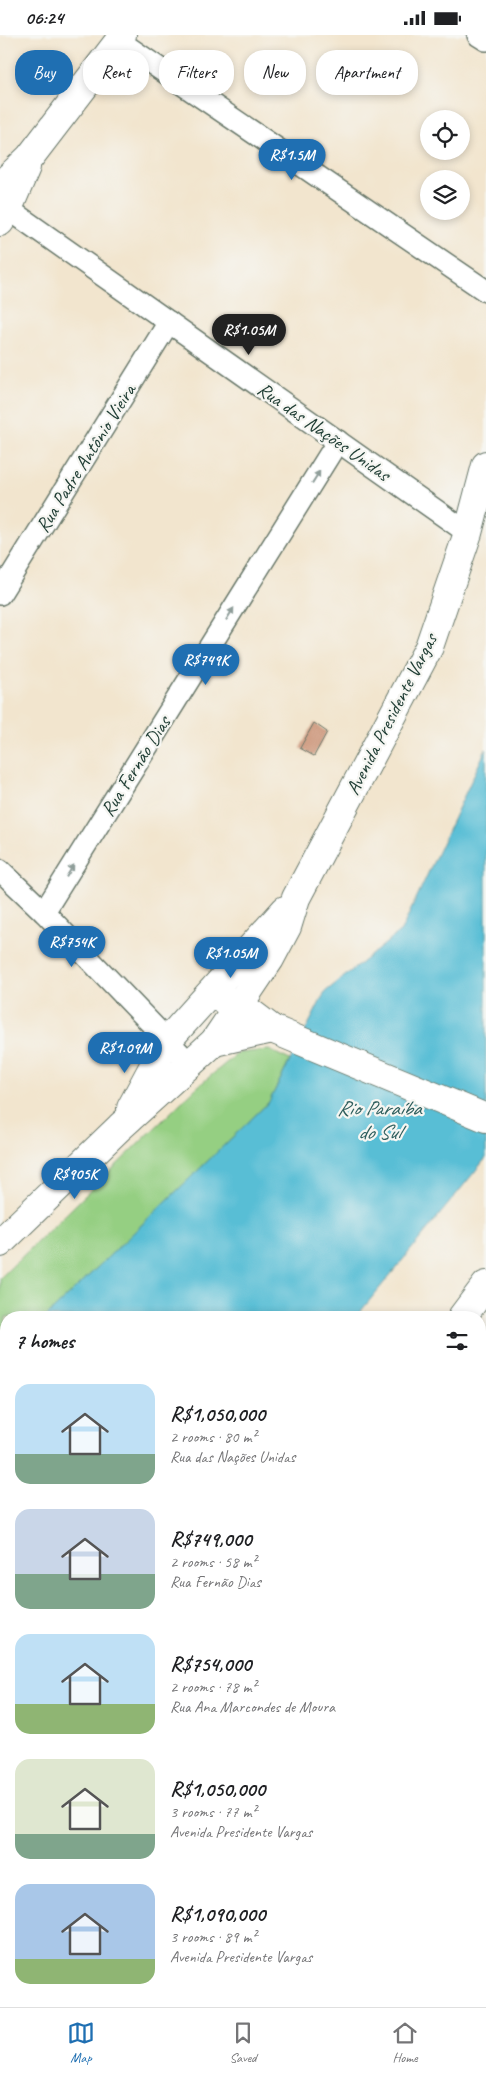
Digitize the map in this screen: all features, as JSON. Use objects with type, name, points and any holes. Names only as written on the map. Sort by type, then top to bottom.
[{"type":"street","points":[[478,35],[486,40]]},
{"type":"street","points":[[2,205],[30,157],[120,38],[486,291]]},
{"type":"street","name":"Rua das Nações Unidas","points":[[2,205],[468,533]]},
{"type":"street","name":"Rua Padre Antônio Vieira","points":[[0,594],[169,322]]},
{"type":"street","name":"Rua Fernão Dias","points":[[44,912],[338,441]]},
{"type":"street","name":"Avenida Presidente Vargas","points":[[2,1236],[214,1043],[270,959],[287,927],[296,898],[429,647],[468,533],[486,465]]},
{"type":"street","points":[[0,870],[44,912],[190,1064]]},
{"type":"street","name":"Avenida Presidente Vargas","points":[[120,1127],[167,1041],[296,898]]},
{"type":"street","points":[[209,995],[239,1004],[280,1032],[486,1119]]},
{"type":"street","points":[[214,1043],[280,1032]]},
{"type":"street","points":[[466,1311],[486,1285]]},
{"type":"green space","points":[[269,1050],[290,1060],[269,1102],[52,1311],[0,1311],[0,1278],[196,1088],[238,1053]]},
{"type":"water","name":"Rio Paraíba do Sul","points":[[486,749],[486,1158],[361,1311],[52,1311],[269,1102],[325,992],[401,931]]},
{"type":"building","points":[[314,723],[327,732],[314,756],[300,748]]}]
